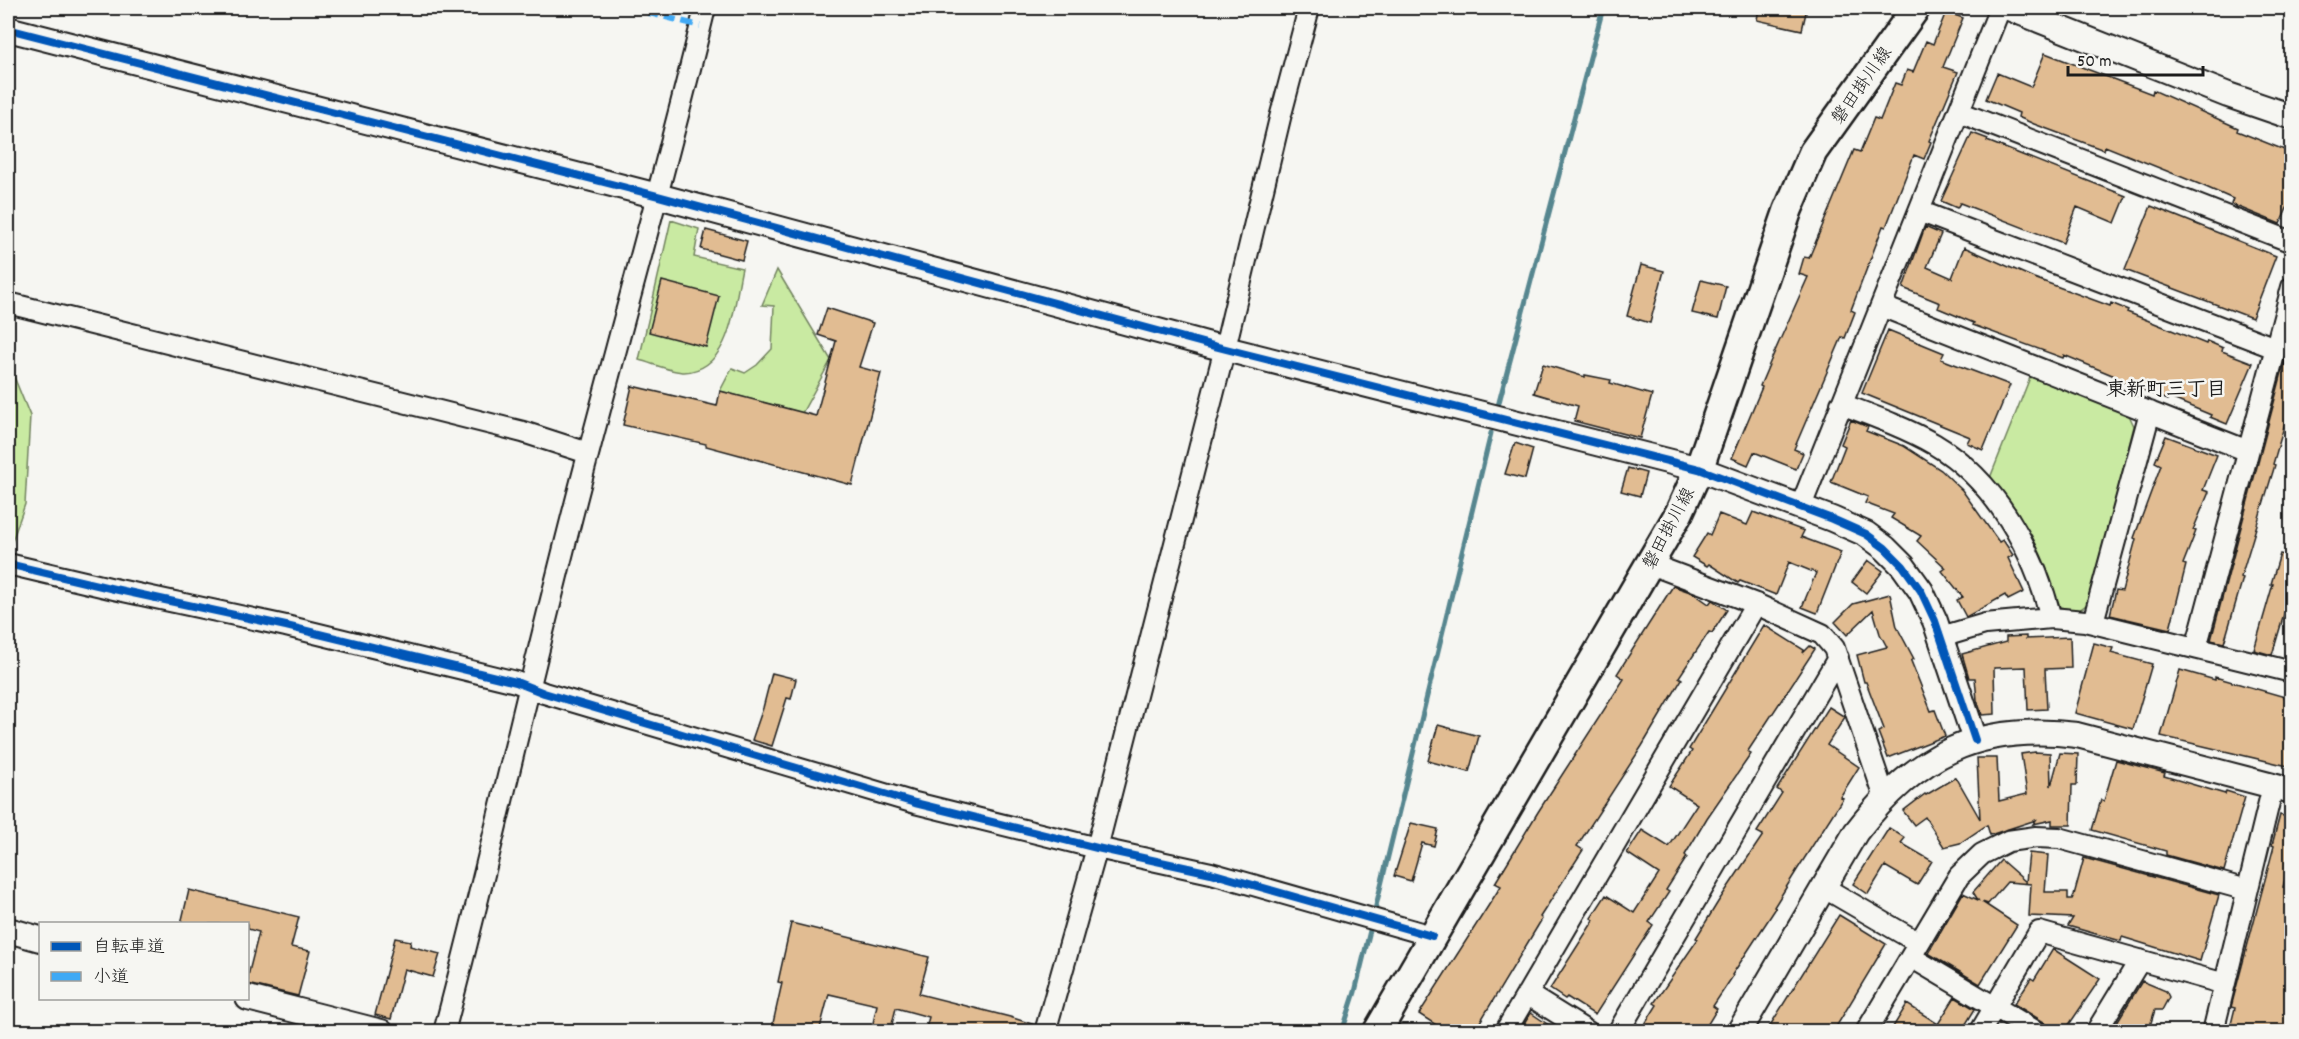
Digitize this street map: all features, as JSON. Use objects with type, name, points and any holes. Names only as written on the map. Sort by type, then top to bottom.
[{"type":"main road","name":"磐田掛川線","points":[[1385,1029],[1432,936],[1679,513],[1699,469],[1788,210],[1813,152],[1916,8]]},
{"type":"street","points":[[444,1032],[588,453],[658,196],[705,8]]},
{"type":"street","points":[[1045,1032],[1097,848],[1309,8]]},
{"type":"street","points":[[1801,506],[2000,8]]},
{"type":"street","points":[[2009,8],[2228,95],[2292,117]]},
{"type":"street","points":[[8,29],[658,196],[1225,348],[1699,469],[1801,506],[1866,534],[1904,566],[1921,591],[1941,637],[1975,740]]},
{"type":"street","points":[[1959,112],[2292,242]]},
{"type":"street","points":[[1919,211],[2275,348]]},
{"type":"street","points":[[2196,648],[2292,287]]},
{"type":"street","points":[[8,303],[522,432],[588,453]]},
{"type":"street","points":[[1881,306],[2248,451]]},
{"type":"street","points":[[1841,404],[1901,427],[1936,446],[1969,470],[1990,493],[2025,549],[2043,588],[2050,618]]},
{"type":"street","points":[[2093,622],[2150,412]]},
{"type":"street","points":[[8,564],[286,626],[516,682],[823,777],[915,803],[1097,848],[1211,873],[1432,936]]},
{"type":"street","points":[[1650,564],[1756,604],[1822,634],[1834,648],[1838,658],[1885,798]]},
{"type":"street","points":[[1505,1032],[1756,604]]},
{"type":"street","points":[[1941,637],[1985,624],[2050,618],[2093,622],[2292,672]]},
{"type":"street","points":[[1618,1032],[1838,658]]},
{"type":"street","points":[[1739,1032],[1856,832],[1885,798],[1928,761],[1955,747],[1975,740],[2012,734],[2049,732],[2077,735],[2283,788],[2247,890],[2213,1032]]},
{"type":"street","points":[[1866,1032],[1959,876],[1982,855],[2008,841],[2036,837],[2059,838],[2247,890]]},
{"type":"street","points":[[1823,887],[1995,1007],[2037,1032]]},
{"type":"street","points":[[8,930],[39,939]]},
{"type":"street","points":[[1980,1032],[2039,932],[2224,984]]},
{"type":"street","points":[[2096,1032],[2140,960]]},
{"type":"street","points":[[1527,993],[1588,1032]]},
{"type":"street","points":[[249,998],[381,1032]]},
{"type":"green space","points":[[671,220],[699,229],[694,257],[742,268],[733,316],[721,347],[712,360],[700,368],[684,372],[639,360]]},
{"type":"green space","points":[[777,270],[831,360],[802,413],[720,391],[732,368],[745,373],[757,365],[772,349],[774,306],[762,305]]},
{"type":"green space","points":[[8,362],[30,416],[25,504],[8,553]]},
{"type":"green space","points":[[2031,375],[2128,413],[2134,426],[2090,602],[2078,611],[2060,607],[2031,536],[1990,478]]},
{"type":"building","points":[[1759,8],[1807,8],[1802,30],[1757,20]]},
{"type":"building","points":[[1946,12],[1963,18],[1943,67],[1958,72],[1929,141],[1931,142],[1924,159],[1914,155],[1886,227],[1883,226],[1851,310],[1855,312],[1845,338],[1842,337],[1794,449],[1803,453],[1796,469],[1754,452],[1748,465],[1732,458],[1762,387],[1760,386],[1808,277],[1799,274],[1804,257],[1809,258],[1854,150],[1860,152],[1874,118],[1880,120],[1895,83],[1901,85],[1907,70],[1913,72],[1926,41],[1933,44]]},
{"type":"building","points":[[2045,53],[2152,94],[2153,90],[2238,128],[2237,131],[2292,153],[2292,197],[2280,224],[2231,204],[2233,199],[2199,184],[2105,146],[2104,150],[2034,124],[2018,117],[2019,113],[1986,99],[1997,73],[2031,87]]},
{"type":"building","points":[[1972,133],[2126,196],[2115,223],[2077,207],[2063,243],[1960,203],[1957,208],[1941,201]]},
{"type":"building","points":[[2151,206],[2276,256],[2252,318],[2125,270]]},
{"type":"building","points":[[1925,227],[1941,234],[1927,267],[1952,278],[1964,247],[2034,278],[2110,306],[2111,303],[2128,310],[2127,312],[2206,344],[2207,341],[2223,348],[2222,351],[2253,363],[2227,424],[2210,417],[2211,415],[2168,397],[2167,400],[2064,355],[2063,358],[1973,325],[1974,323],[1938,308],[1940,303],[1903,288]]},
{"type":"building","points":[[706,230],[747,241],[742,260],[701,249]]},
{"type":"building","points":[[1641,265],[1664,271],[1650,323],[1627,316]]},
{"type":"building","points":[[1701,280],[1726,286],[1718,319],[1692,313]]},
{"type":"building","points":[[662,281],[719,296],[706,347],[649,332]]},
{"type":"building","points":[[827,308],[873,323],[859,367],[881,373],[852,485],[706,446],[706,444],[623,425],[632,386],[717,406],[720,391],[816,416],[836,341],[818,335]]},
{"type":"building","points":[[1888,330],[1944,353],[1941,359],[2010,385],[1983,450],[1967,443],[1970,437],[1862,393]]},
{"type":"building","points":[[2289,346],[2292,346],[2292,417],[2287,416],[2224,643],[2211,640]]},
{"type":"building","points":[[1543,364],[1585,377],[1585,375],[1611,380],[1610,383],[1652,395],[1640,438],[1574,421],[1578,406],[1534,393]]},
{"type":"building","points":[[1851,420],[1868,427],[1866,431],[1904,446],[1941,470],[1962,490],[1999,542],[2003,540],[2013,555],[2008,558],[2024,592],[2008,600],[2005,595],[1966,617],[1957,600],[1963,597],[1942,571],[1946,568],[1917,541],[1921,536],[1891,518],[1894,514],[1865,503],[1868,497],[1831,482],[1845,446],[1841,444]]},
{"type":"building","points":[[2166,436],[2217,455],[2203,490],[2209,492],[2193,530],[2196,531],[2183,564],[2186,565],[2170,629],[2110,615],[2116,590],[2122,591],[2136,539],[2134,538],[2161,465],[2155,462]]},
{"type":"building","points":[[1515,443],[1533,449],[1525,479],[1505,474]]},
{"type":"building","points":[[1628,468],[1646,473],[1640,496],[1621,491]]},
{"type":"building","points":[[1753,512],[1804,531],[1801,537],[1841,552],[1817,613],[1802,607],[1816,573],[1789,562],[1776,595],[1740,581],[1738,583],[1709,564],[1707,566],[1692,557],[1707,533],[1710,535],[1719,514],[1747,525]]},
{"type":"building","points":[[2280,554],[2292,557],[2292,582],[2272,655],[2254,650]]},
{"type":"building","points":[[1868,560],[1883,571],[1866,593],[1852,582]]},
{"type":"building","points":[[1673,586],[1693,593],[1709,604],[1712,600],[1727,610],[1712,633],[1709,632],[1679,677],[1682,679],[1642,746],[1577,846],[1583,850],[1540,917],[1542,919],[1474,1032],[1447,1032],[1419,1014],[1501,886],[1495,883],[1538,812],[1624,679],[1617,674]]},
{"type":"building","points":[[1890,594],[1897,627],[1914,659],[1911,661],[1931,711],[1935,710],[1945,736],[1888,758],[1878,732],[1884,729],[1866,682],[1864,682],[1857,655],[1887,647],[1880,634],[1873,610],[1847,635],[1835,622],[1853,604]]},
{"type":"building","points":[[1764,625],[1804,650],[1803,653],[1810,646],[1815,649],[1748,751],[1751,754],[1707,818],[1685,855],[1687,857],[1666,890],[1669,892],[1649,922],[1653,925],[1595,1015],[1550,989],[1594,920],[1591,918],[1606,895],[1634,913],[1659,874],[1627,853],[1642,830],[1669,847],[1697,804],[1669,786],[1692,751],[1689,749]]},
{"type":"building","points":[[2026,636],[2026,639],[2070,637],[2071,668],[2045,669],[2047,709],[2028,710],[2026,667],[1994,668],[1995,714],[1982,715],[1977,700],[1975,678],[1969,678],[1962,654],[2006,642],[2006,637]]},
{"type":"building","points":[[2094,643],[2113,648],[2111,653],[2152,664],[2133,729],[2075,713]]},
{"type":"building","points":[[2180,670],[2215,680],[2215,677],[2292,699],[2292,754],[2288,766],[2161,736]]},
{"type":"building","points":[[772,673],[796,679],[791,699],[787,698],[772,746],[752,740]]},
{"type":"building","points":[[1829,707],[1845,717],[1827,745],[1859,767],[1840,797],[1843,798],[1713,1006],[1717,1009],[1703,1032],[1640,1032],[1657,1005],[1654,1003],[1698,939],[1696,938],[1718,902],[1763,835],[1757,832],[1782,793],[1777,789]]},
{"type":"building","points":[[1438,725],[1479,736],[1469,772],[1428,761]]},
{"type":"building","points":[[2050,753],[2051,786],[2060,753],[2078,754],[2077,785],[2072,785],[2071,825],[2052,825],[2052,820],[2033,824],[2036,820],[1990,835],[1987,825],[1960,843],[1944,847],[1925,817],[1914,825],[1903,811],[1925,794],[1956,777],[1980,819],[1977,758],[1997,758],[1999,801],[2027,794],[2021,754]]},
{"type":"building","points":[[2116,760],[2165,773],[2164,776],[2225,794],[2226,791],[2245,797],[2224,871],[2166,855],[2166,851],[2092,830],[2101,800],[2104,801]]},
{"type":"building","points":[[2280,815],[2292,818],[2292,845],[2283,887],[2292,888],[2292,1017],[2287,1032],[2229,1032],[2235,1008],[2231,1007],[2274,846],[2272,845]]},
{"type":"building","points":[[1411,823],[1438,829],[1434,846],[1422,843],[1411,881],[1394,876]]},
{"type":"building","points":[[1889,828],[1905,838],[1901,843],[1932,861],[1917,885],[1885,866],[1868,894],[1853,884]]},
{"type":"building","points":[[2029,853],[2048,855],[2045,892],[2068,892],[2068,899],[2072,899],[2074,895],[2084,858],[2219,895],[2200,961],[2122,937],[2121,941],[2068,926],[2073,918],[2029,916],[2031,884],[2007,882],[1988,904],[1982,902],[2017,925],[1980,984],[1928,953],[1963,893],[1978,900],[1973,892],[2001,860],[2026,882]]},
{"type":"building","points":[[189,890],[299,917],[291,947],[310,951],[298,996],[249,984],[249,972],[259,932],[249,929],[249,922],[181,922]]},
{"type":"building","points":[[1839,915],[1886,944],[1833,1032],[1766,1032]]},
{"type":"building","points":[[791,923],[929,957],[919,994],[1035,1025],[1033,1032],[925,1032],[929,1017],[896,1008],[890,1032],[871,1032],[877,1005],[829,994],[819,1032],[771,1032],[782,983],[778,982]]},
{"type":"building","points":[[395,938],[411,941],[410,946],[440,954],[433,977],[404,969],[391,1019],[375,1015]]},
{"type":"building","points":[[2053,949],[2100,979],[2064,1032],[2049,1032],[2044,1022],[2014,1004],[2031,978],[2034,980]]},
{"type":"building","points":[[2142,981],[2166,991],[2169,997],[2162,1010],[2155,1010],[2148,1032],[2111,1032]]},
{"type":"building","points":[[1955,997],[1975,1009],[1961,1032],[1890,1032],[1907,1004],[1938,1024]]},
{"type":"building","points":[[1531,1013],[1559,1032],[1519,1032]]},
{"type":"waterway","points":[[1498,406],[1603,8]]},
{"type":"waterway","points":[[1342,1032],[1355,992],[1491,433]]},
{"type":"marked path","points":[[630,8],[700,26]]},
{"type":"cycle path","points":[[8,29],[658,196],[1210,345],[1699,469],[1832,519],[1866,534],[1885,548],[1903,566],[1921,591],[1935,621],[1975,740]]},
{"type":"cycle path","points":[[8,564],[286,626],[516,682],[544,693],[915,803],[1097,848],[1211,873],[1432,936]]},
{"type":"district","name":"東新町三丁目","points":[[2166,388]]}]
